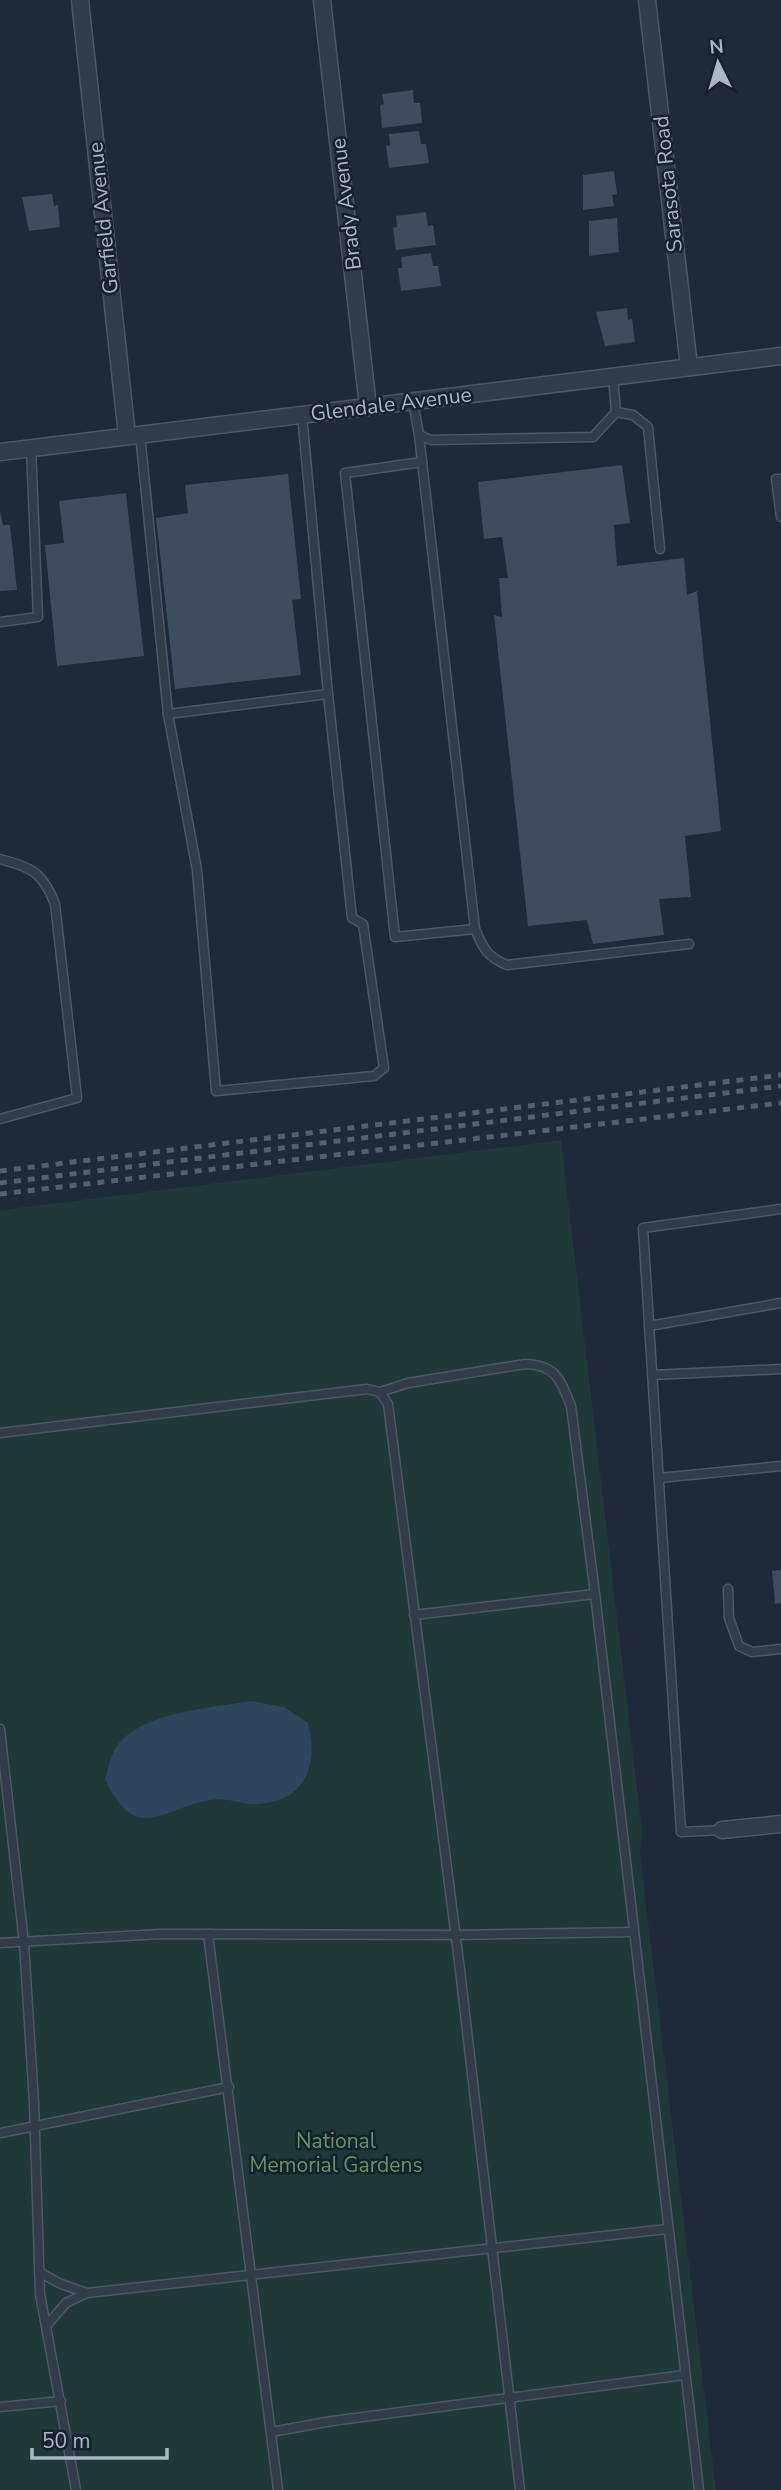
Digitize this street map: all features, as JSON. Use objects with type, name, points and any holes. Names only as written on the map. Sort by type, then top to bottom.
[{"type":"street","name":"Garfield Avenue","points":[[80,0],[134,435]]},
{"type":"street","name":"Brady Avenue","points":[[322,0],[369,407]]},
{"type":"street","name":"Sarasota Road","points":[[648,0],[689,368]]},
{"type":"street","name":"Glendale Avenue","points":[[0,452],[781,356]]},
{"type":"street","points":[[722,1830],[781,1824]]},
{"type":"lane","points":[[419,435],[431,440],[593,437],[616,412],[613,377]]},
{"type":"lane","points":[[413,401],[475,929],[483,950],[492,959],[507,965],[689,944]]},
{"type":"lane","points":[[616,412],[633,415],[648,427],[660,549]]},
{"type":"lane","points":[[134,435],[168,714],[197,870],[216,1091],[374,1076],[384,1069],[362,924],[352,918],[302,415]]},
{"type":"lane","points":[[0,622],[38,617],[31,449]]},
{"type":"lane","points":[[422,462],[345,473],[393,923],[395,937],[475,929]]},
{"type":"lane","points":[[781,479],[776,480],[781,517]]},
{"type":"lane","points":[[168,714],[328,694]]},
{"type":"lane","points":[[0,859],[33,870],[47,884],[55,904],[77,1098],[0,1119]]},
{"type":"lane","points":[[722,1830],[681,1832],[643,1228],[781,1209]]},
{"type":"lane","points":[[649,1326],[781,1303]]},
{"type":"lane","points":[[0,1433],[367,1389],[380,1392],[408,1383],[525,1364],[543,1364],[561,1380],[571,1406],[595,1594],[699,2490]]},
{"type":"lane","points":[[652,1376],[781,1369]]},
{"type":"lane","points":[[380,1392],[388,1404],[455,1936],[520,2490]]},
{"type":"lane","points":[[659,1478],[781,1466]]},
{"type":"lane","points":[[727,1589],[729,1618],[739,1646],[752,1652],[781,1649]]},
{"type":"lane","points":[[414,1615],[595,1594]]},
{"type":"lane","points":[[0,1729],[24,1943],[40,2294],[76,2490]]},
{"type":"lane","points":[[0,1943],[208,1934],[455,1936],[634,1932]]},
{"type":"lane","points":[[208,1934],[278,2490]]},
{"type":"lane","points":[[0,2133],[34,2129],[229,2087]]},
{"type":"lane","points":[[47,2325],[66,2303],[87,2293],[667,2229]]},
{"type":"lane","points":[[39,2272],[61,2284],[87,2293]]},
{"type":"lane","points":[[271,2432],[508,2397],[684,2375]]},
{"type":"lane","points":[[0,2407],[61,2401]]},
{"type":"green space","name":"National Memorial Gardens","points":[[561,1140],[642,1830],[640,1854],[716,2490],[0,2490],[0,1210]]},
{"type":"water","points":[[251,1701],[284,1707],[308,1723],[312,1754],[309,1768],[296,1790],[285,1798],[254,1804],[211,1800],[151,1818],[128,1812],[116,1799],[105,1779],[113,1753],[123,1739],[155,1720],[174,1714]]},
{"type":"building","points":[[413,90],[414,103],[420,103],[422,123],[382,128],[382,94]]},
{"type":"building","points":[[419,131],[421,144],[426,144],[429,163],[389,168],[386,146],[390,145],[389,134]]},
{"type":"building","points":[[614,171],[617,194],[612,195],[614,206],[583,210],[583,175]]},
{"type":"building","points":[[52,194],[54,206],[58,205],[60,227],[29,231],[22,197]]},
{"type":"building","points":[[426,212],[428,226],[433,225],[436,245],[396,250],[393,228],[397,227],[396,216]]},
{"type":"building","points":[[617,218],[619,252],[589,256],[589,221]]},
{"type":"building","points":[[431,253],[433,266],[438,266],[441,286],[401,291],[398,268],[402,268],[401,257]]},
{"type":"building","points":[[627,308],[628,320],[632,319],[635,342],[605,346],[596,312]]},
{"type":"building","points":[[622,465],[630,523],[614,525],[617,566],[684,558],[687,595],[697,591],[721,831],[685,836],[691,897],[659,899],[664,935],[593,944],[587,920],[528,926],[494,615],[502,617],[499,578],[508,578],[502,537],[484,539],[478,482]]},
{"type":"building","points":[[288,474],[301,599],[292,600],[301,675],[175,689],[156,518],[188,513],[185,485]]},
{"type":"building","points":[[126,493],[144,656],[57,666],[45,545],[64,543],[59,501]]},
{"type":"building","points":[[0,511],[3,525],[10,525],[17,590],[0,591]]},
{"type":"building","points":[[781,1570],[781,1603],[775,1604],[772,1571]]},
{"type":"railway","points":[[0,1171],[781,1075]]},
{"type":"railway","points":[[0,1183],[781,1086]]},
{"type":"railway","points":[[0,1194],[781,1103]]}]
